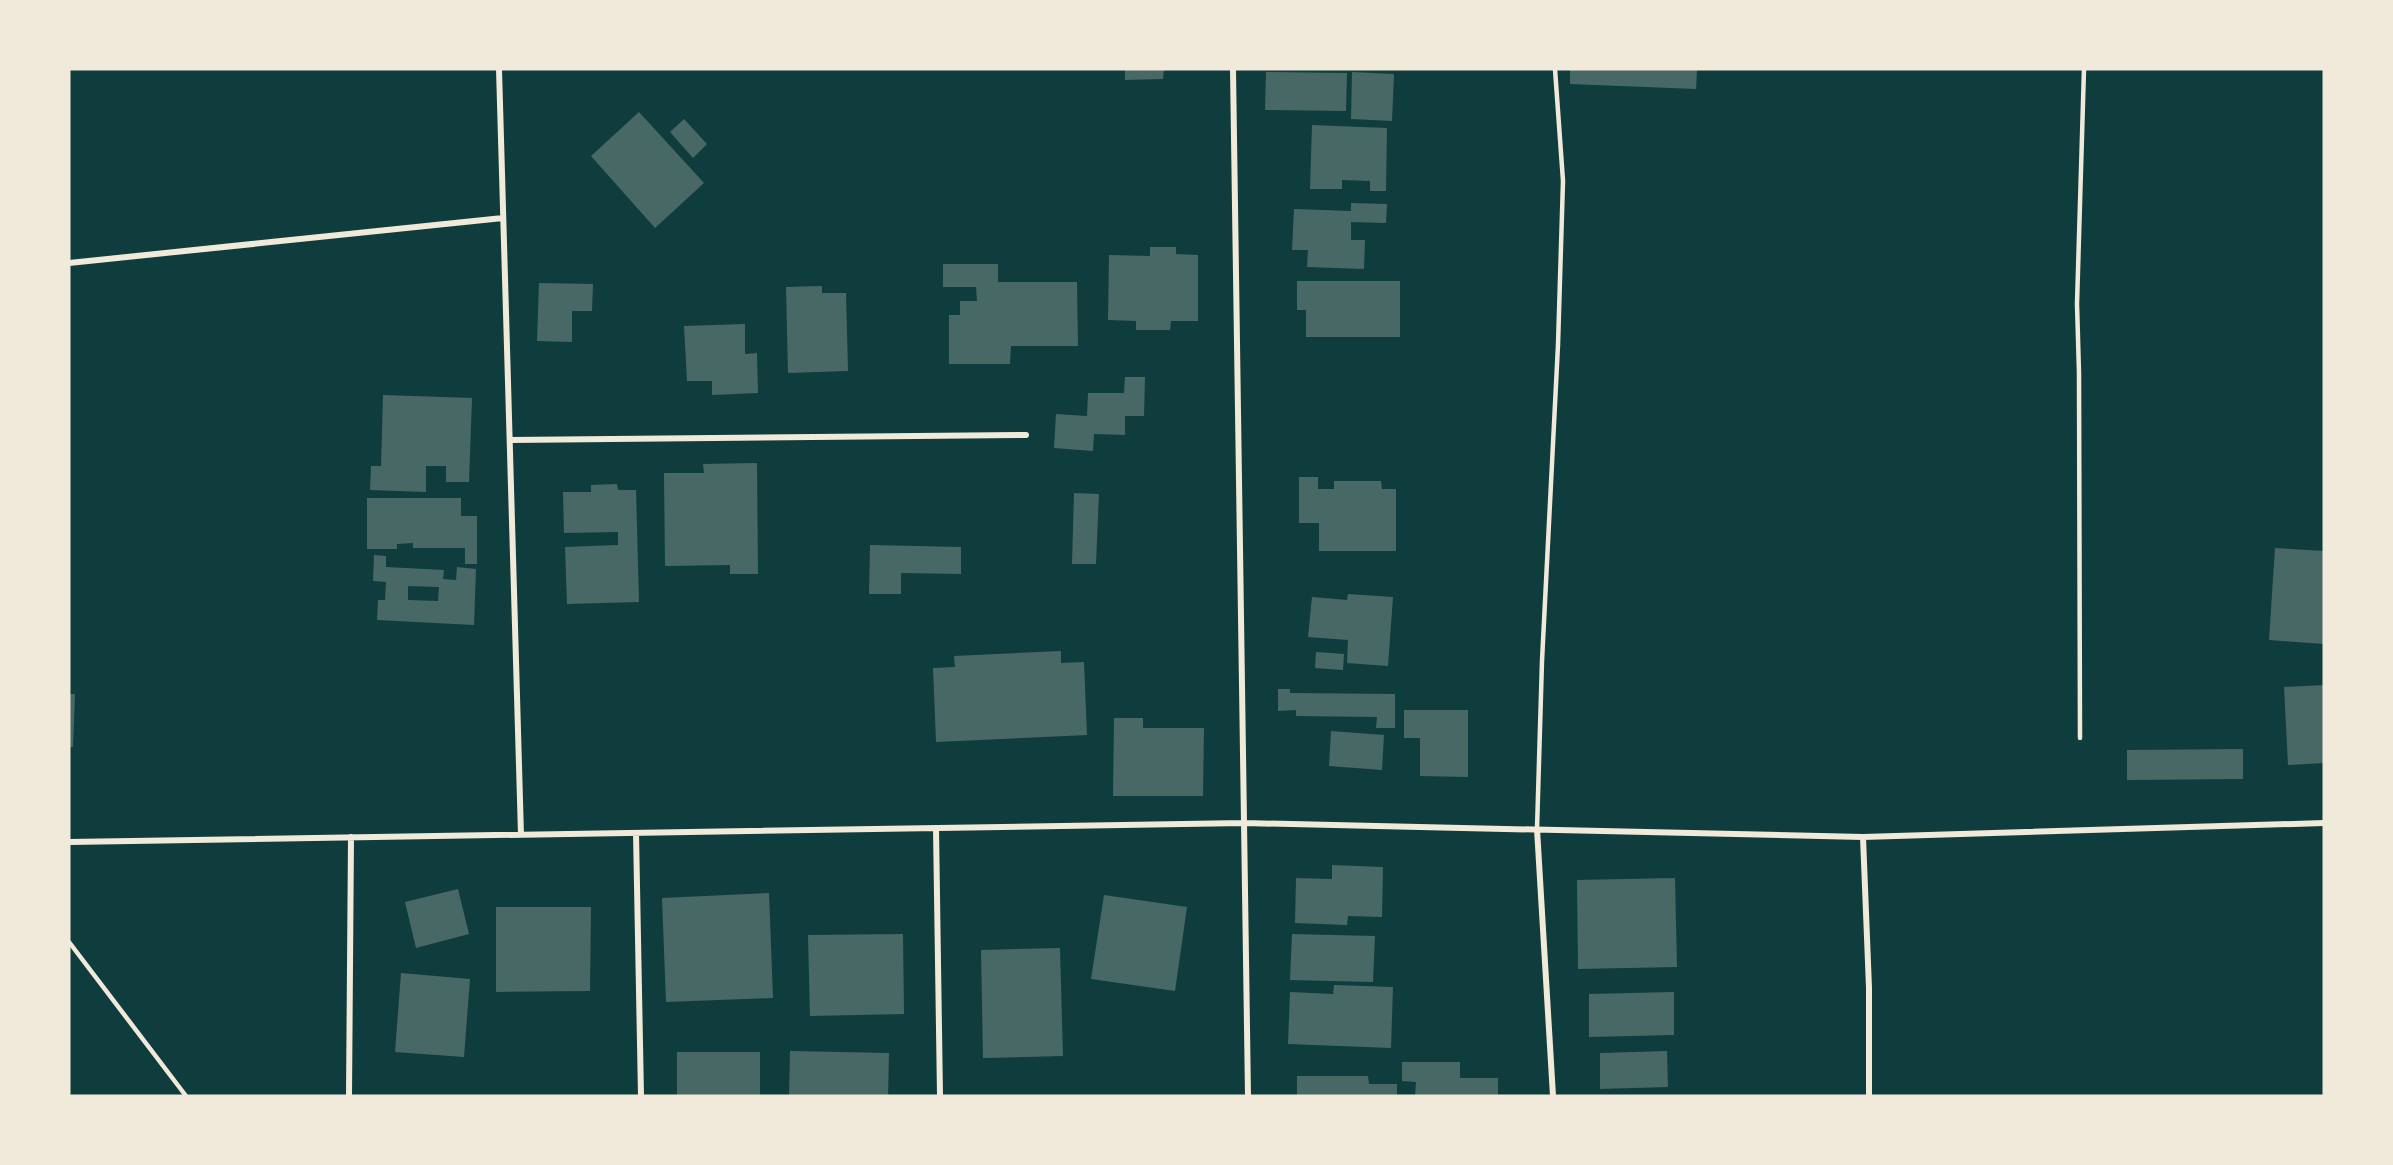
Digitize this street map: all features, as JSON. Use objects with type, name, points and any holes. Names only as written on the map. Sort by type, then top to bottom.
[{"type":"street","points":[[499,69],[521,835]]},
{"type":"street","points":[[1233,69],[1248,1096]]},
{"type":"street","points":[[69,263],[503,218]]},
{"type":"street","points":[[510,440],[1026,435]]},
{"type":"street","points":[[69,842],[1244,823],[1863,837],[2324,823]]},
{"type":"street","points":[[936,828],[940,1096]]},
{"type":"street","points":[[1537,829],[1553,1096]]},
{"type":"street","points":[[636,833],[641,1096]]},
{"type":"street","points":[[349,1096],[351,837]]},
{"type":"street","points":[[1863,837],[1869,988],[1869,1096]]},
{"type":"lane","points":[[1537,829],[1563,181],[1555,69]]},
{"type":"lane","points":[[2080,738],[2077,304],[2084,69]]},
{"type":"lane","points":[[69,942],[186,1096]]},
{"type":"building","points":[[1125,69],[1164,69],[1163,79],[1125,80]]},
{"type":"building","points":[[1570,69],[1697,69],[1696,89],[1570,84]]},
{"type":"building","points":[[1266,72],[1347,73],[1346,111],[1265,110]]},
{"type":"building","points":[[1352,72],[1394,74],[1392,121],[1351,119]]},
{"type":"building","points":[[639,112],[704,183],[655,228],[591,156]]},
{"type":"building","points":[[684,119],[707,144],[693,158],[670,132]]},
{"type":"building","points":[[1312,125],[1387,128],[1386,191],[1370,191],[1370,181],[1342,180],[1342,189],[1310,189]]},
{"type":"building","points":[[1351,203],[1387,204],[1386,223],[1351,222],[1351,240],[1365,240],[1364,269],[1307,267],[1308,250],[1292,250],[1294,209],[1351,211]]},
{"type":"building","points":[[1150,247],[1176,247],[1176,254],[1198,255],[1198,321],[1171,321],[1170,330],[1136,330],[1136,321],[1108,320],[1109,255],[1150,256]]},
{"type":"building","points":[[943,264],[998,264],[998,282],[1077,282],[1078,346],[1011,346],[1010,364],[949,364],[949,315],[960,315],[960,301],[977,301],[976,287],[943,287]]},
{"type":"building","points":[[1297,281],[1400,281],[1400,337],[1306,337],[1306,310],[1297,310]]},
{"type":"building","points":[[539,283],[593,284],[592,311],[572,311],[572,342],[537,341]]},
{"type":"building","points":[[822,286],[822,293],[846,293],[848,371],[788,373],[786,287]]},
{"type":"building","points":[[745,324],[745,354],[757,353],[758,393],[712,395],[712,381],[687,381],[684,326]]},
{"type":"building","points":[[1125,377],[1145,377],[1144,416],[1125,416],[1125,435],[1094,434],[1093,451],[1054,448],[1056,414],[1087,416],[1088,393],[1124,393]]},
{"type":"building","points":[[383,395],[472,398],[469,482],[446,482],[446,466],[426,466],[426,492],[370,490],[371,466],[381,466]]},
{"type":"building","points":[[757,463],[758,574],[730,574],[730,565],[665,566],[664,473],[704,473],[703,464]]},
{"type":"building","points":[[1299,477],[1318,477],[1318,489],[1334,489],[1334,481],[1381,481],[1382,489],[1396,489],[1396,551],[1319,551],[1319,523],[1299,523]]},
{"type":"building","points":[[617,484],[618,490],[636,490],[639,602],[567,604],[565,547],[618,545],[618,532],[564,533],[563,492],[591,492],[591,485]]},
{"type":"building","points":[[1074,493],[1099,494],[1096,564],[1072,564]]},
{"type":"building","points":[[367,498],[461,498],[461,516],[477,516],[477,564],[465,564],[465,548],[413,548],[413,543],[397,544],[397,549],[367,549]]},
{"type":"building","points":[[870,545],[961,547],[961,574],[901,573],[901,594],[869,594]]},
{"type":"building","points":[[2275,548],[2324,551],[2324,644],[2269,640]]},
{"type":"building","points":[[374,555],[386,556],[386,567],[444,570],[443,579],[456,580],[457,567],[476,569],[474,625],[377,620],[378,600],[385,600],[386,582],[373,581]],"holes":[[[408,586],[439,587],[438,601],[408,600]]]},
{"type":"building","points":[[1348,594],[1393,597],[1388,666],[1347,663],[1348,640],[1308,637],[1312,597],[1347,600]]},
{"type":"building","points":[[1061,651],[1061,663],[1084,662],[1087,735],[936,742],[933,668],[955,667],[954,656]]},
{"type":"building","points":[[1316,652],[1344,654],[1343,670],[1315,668]]},
{"type":"building","points":[[2324,685],[2324,763],[2288,765],[2284,687]]},
{"type":"building","points":[[1278,689],[1290,689],[1290,693],[1395,694],[1395,728],[1376,728],[1377,717],[1296,716],[1296,710],[1278,711]]},
{"type":"building","points":[[69,694],[75,694],[73,747],[69,747]]},
{"type":"building","points":[[1404,710],[1468,710],[1468,777],[1420,776],[1420,738],[1404,738]]},
{"type":"building","points":[[1114,718],[1143,718],[1143,728],[1204,728],[1203,796],[1113,796]]},
{"type":"building","points":[[1331,731],[1384,735],[1382,770],[1329,766]]},
{"type":"building","points":[[2243,749],[2243,779],[2127,780],[2127,750]]},
{"type":"building","points":[[1332,865],[1383,867],[1382,917],[1348,916],[1347,925],[1295,923],[1296,878],[1332,879]]},
{"type":"building","points":[[1675,878],[1677,967],[1578,969],[1577,880]]},
{"type":"building","points":[[458,889],[469,934],[416,948],[405,902]]},
{"type":"building","points":[[769,893],[773,998],[666,1002],[662,898]]},
{"type":"building","points":[[1104,895],[1187,907],[1175,991],[1091,979]]},
{"type":"building","points":[[496,907],[591,907],[590,991],[496,992]]},
{"type":"building","points":[[903,934],[904,1014],[810,1016],[808,935]]},
{"type":"building","points":[[1292,934],[1375,936],[1373,982],[1290,980]]},
{"type":"building","points":[[1060,948],[1063,1056],[983,1058],[981,950]]},
{"type":"building","points":[[401,973],[470,979],[464,1057],[395,1052]]},
{"type":"building","points":[[1334,985],[1393,987],[1391,1048],[1288,1044],[1290,992],[1333,994]]},
{"type":"building","points":[[1674,992],[1674,1035],[1589,1037],[1589,994]]},
{"type":"building","points":[[790,1051],[889,1053],[888,1096],[789,1096]]},
{"type":"building","points":[[1667,1051],[1668,1087],[1600,1089],[1600,1053]]},
{"type":"building","points":[[677,1052],[760,1052],[760,1096],[677,1096]]},
{"type":"building","points":[[1402,1062],[1460,1062],[1460,1078],[1498,1078],[1498,1096],[1415,1096],[1416,1082],[1402,1081]]},
{"type":"building","points":[[1297,1076],[1368,1076],[1369,1084],[1397,1084],[1397,1096],[1297,1096]]}]
